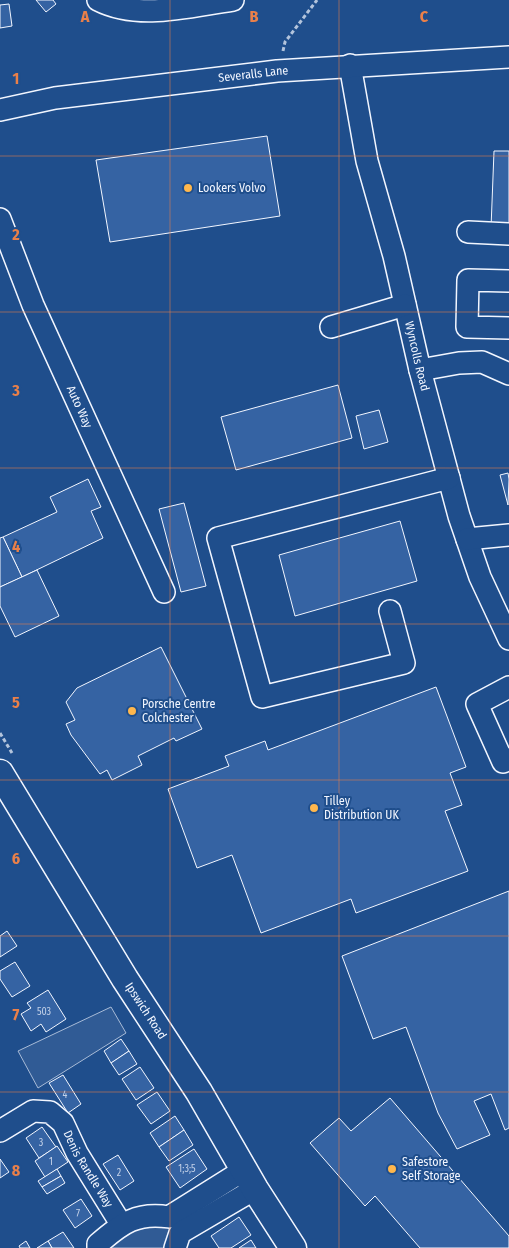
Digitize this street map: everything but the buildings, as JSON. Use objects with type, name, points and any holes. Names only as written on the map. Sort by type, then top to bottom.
[{"type":"main road","name":"Ipswich Road","points":[[1,777],[121,972],[199,1092],[250,1180],[293,1248]]},
{"type":"street","points":[[98,0],[120,9],[144,11],[233,0]]},
{"type":"street","name":"Severalls Lane","points":[[0,110],[55,98],[277,72],[350,65],[509,56]]},
{"type":"street","name":"Wyncolls Road","points":[[350,65],[367,161],[394,256],[420,370],[449,478],[480,577],[509,639]]},
{"type":"street","name":"Auto Way","points":[[0,219],[33,305],[164,592]]},
{"type":"street","points":[[468,232],[509,234]]},
{"type":"street","points":[[509,281],[468,280],[467,327],[509,328]]},
{"type":"street","points":[[331,327],[405,305]]},
{"type":"street","points":[[420,370],[459,363],[482,362],[509,374]]},
{"type":"street","points":[[390,611],[404,663],[262,696],[218,538],[449,478]]},
{"type":"street","points":[[467,539],[509,535]]},
{"type":"street","points":[[506,761],[477,704],[509,687]]},
{"type":"street","name":"Denis Randle Way","points":[[0,1130],[33,1111],[50,1112],[63,1123],[77,1153],[121,1224]]},
{"type":"street","points":[[98,1248],[98,1244],[121,1224],[150,1214],[175,1233],[250,1180]]},
{"type":"path","points":[[277,72],[285,42],[317,0]]},
{"type":"shaded area","points":[[111,1007],[126,1033],[38,1088],[18,1051]]},
{"type":"shaded area","points":[[169,1217],[180,1233],[175,1248],[98,1248],[98,1244]]},
{"type":"place","name":"Lookers Volvo","points":[[188,188]]},
{"type":"place","name":"Porsche Centre Colchester","points":[[132,711]]},
{"type":"place","name":"Tilley Distribution UK","points":[[314,808]]},
{"type":"place","name":"Safestore Self Storage","points":[[392,1169]]}]
